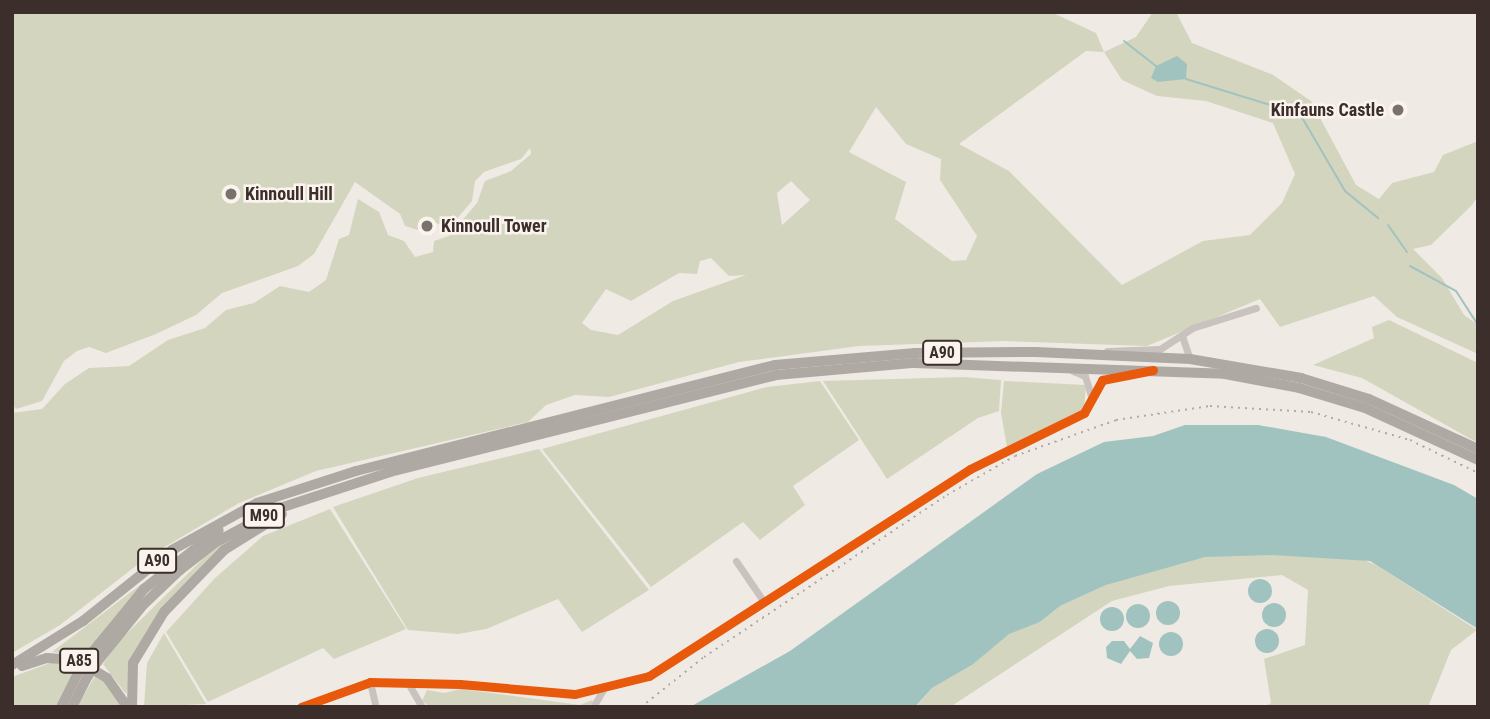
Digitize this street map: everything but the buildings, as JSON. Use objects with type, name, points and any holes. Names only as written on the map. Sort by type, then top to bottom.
[{"type":"highway","name":"A90","points":[[12,665],[83,621],[162,558],[204,531],[257,503],[317,483],[775,365],[867,354],[1089,354],[1190,359],[1301,378],[1369,399],[1478,449]]},
{"type":"highway","name":"A90","points":[[132,707],[131,674],[137,652],[194,577],[246,535],[343,486],[776,375],[865,364],[1037,365],[1224,374],[1299,388],[1365,408],[1478,460]]},
{"type":"highway","name":"M90","points":[[61,707],[144,589],[178,558],[241,516],[317,483]]},
{"type":"highway","name":"M90","points":[[93,659],[155,592],[216,542],[281,508],[343,486]]},
{"type":"highway","name":"A85","points":[[12,671],[47,658],[77,660],[107,678],[127,707]]},
{"type":"highway","name":"M90","points":[[72,707],[84,674]]},
{"type":"street","points":[[1089,354],[1160,349],[1192,328],[1256,308]]},
{"type":"street","points":[[1182,336],[1190,359]]},
{"type":"street","points":[[1037,365],[1081,373],[1091,396]]},
{"type":"street","points":[[301,707],[370,682],[575,694],[603,690],[649,676],[970,469],[1084,413],[1091,396],[1110,375],[1153,370]]},
{"type":"street","points":[[736,561],[764,602]]},
{"type":"street","points":[[370,682],[376,707]]},
{"type":"street","points":[[408,683],[422,707]]},
{"type":"street","points":[[593,707],[603,690]]},
{"type":"green space","points":[[12,12],[1051,12],[1096,33],[1104,52],[1136,37],[1153,12],[1176,12],[1192,43],[1273,75],[1311,101],[1356,185],[1379,199],[1392,183],[1434,172],[1443,155],[1478,141],[1478,196],[1431,245],[1413,249],[1442,278],[1464,315],[1478,325],[1478,354],[1397,317],[1374,296],[1280,327],[1260,299],[1147,346],[1005,341],[859,346],[739,362],[609,397],[575,395],[546,405],[528,422],[316,471],[239,503],[146,558],[60,625],[12,653],[12,413],[42,409],[65,384],[89,368],[129,366],[168,340],[205,328],[226,310],[254,303],[280,286],[309,292],[326,280],[339,239],[349,235],[358,199],[379,212],[388,235],[404,241],[415,257],[433,252],[434,241],[449,236],[477,203],[485,181],[511,171],[531,154],[530,148],[521,159],[484,172],[475,181],[472,201],[454,222],[442,225],[427,220],[418,230],[405,226],[400,214],[355,182],[314,254],[298,266],[222,293],[196,315],[156,334],[106,353],[89,347],[77,351],[64,361],[42,401],[16,409],[12,404]],"holes":[[[1086,51],[1104,52],[1122,80],[1157,96],[1206,101],[1273,123],[1295,174],[1282,203],[1250,235],[1203,241],[1122,285],[1009,171],[959,144]],[[876,107],[906,144],[941,159],[940,180],[977,236],[966,260],[952,261],[895,219],[906,182],[849,152]],[[791,181],[810,200],[782,225],[777,193]],[[711,258],[729,276],[746,275],[673,301],[618,335],[591,330],[582,323],[606,289],[631,301],[679,273],[697,274],[700,261]]]},
{"type":"green space","points":[[1389,320],[1478,363],[1478,443],[1362,378],[1313,365],[1374,338],[1372,327]]},
{"type":"green space","points":[[964,377],[1001,380],[999,411],[978,418],[887,479],[823,381]]},
{"type":"green space","points":[[820,381],[859,440],[793,486],[805,505],[760,540],[743,522],[651,587],[542,449],[767,387]]},
{"type":"green space","points":[[1004,381],[1086,385],[1084,409],[1007,447],[1001,413]]},
{"type":"green space","points":[[539,449],[649,590],[582,632],[558,599],[486,629],[458,634],[408,630],[333,507],[418,478]]},
{"type":"green space","points":[[330,509],[406,629],[334,659],[323,648],[208,702],[166,632],[215,578],[263,536]]},
{"type":"green space","points":[[243,532],[170,601],[146,635],[126,694],[103,664],[119,641],[219,543]]},
{"type":"green space","points":[[202,538],[130,598],[83,655],[52,652]]},
{"type":"green space","points":[[1329,545],[1378,566],[1477,630],[1451,650],[1428,707],[1264,707],[1271,703],[1264,659],[1305,645],[1308,590],[1282,575],[1169,586],[1112,601],[950,707],[916,707],[932,688],[972,665],[1006,634],[1040,622],[1060,606],[1106,585],[1190,554]]},
{"type":"green space","points":[[164,633],[206,704],[144,707],[147,663]]},
{"type":"green space","points":[[53,662],[76,666],[55,707],[12,707],[12,677]]},
{"type":"green space","points":[[96,674],[112,689],[123,707],[77,707]]},
{"type":"green space","points":[[461,689],[580,705],[592,700],[593,703],[588,707],[430,707],[422,701],[427,690],[444,693]]},
{"type":"water","points":[[1177,56],[1187,64],[1186,79],[1158,82],[1151,78],[1156,66]]},
{"type":"water","points":[[1185,425],[1258,425],[1326,437],[1454,485],[1478,499],[1478,629],[1370,561],[1272,555],[1205,557],[1106,585],[1060,606],[1040,622],[1009,634],[972,665],[932,688],[915,707],[690,707],[790,651],[1037,474],[1104,442],[1153,436]]},
{"type":"water","points":[[1260,579],[1269,582],[1272,591],[1269,600],[1260,603],[1251,600],[1248,591],[1251,582]]},
{"type":"water","points":[[1168,601],[1177,604],[1180,613],[1177,622],[1168,625],[1159,622],[1156,613],[1159,604]]},
{"type":"water","points":[[1274,603],[1283,606],[1286,615],[1283,624],[1274,627],[1265,624],[1262,615],[1265,606]]},
{"type":"water","points":[[1138,604],[1147,607],[1150,616],[1147,625],[1138,628],[1129,625],[1126,616],[1129,607]]},
{"type":"water","points":[[1112,607],[1121,610],[1124,619],[1121,628],[1112,631],[1103,628],[1100,619],[1103,610]]},
{"type":"water","points":[[1267,629],[1276,632],[1279,641],[1276,650],[1267,653],[1258,650],[1255,641],[1258,632]]},
{"type":"water","points":[[1171,632],[1180,635],[1183,644],[1180,653],[1171,656],[1162,653],[1159,644],[1162,635]]},
{"type":"water","points":[[1140,636],[1153,643],[1149,658],[1137,659],[1130,651],[1121,664],[1107,658],[1106,647],[1112,641],[1124,641],[1130,649]]},
{"type":"waterway","points":[[1124,41],[1156,66]]},
{"type":"waterway","points":[[1186,79],[1300,114],[1345,191],[1378,218]]},
{"type":"waterway","points":[[1388,225],[1407,252]]},
{"type":"waterway","points":[[1410,266],[1456,291],[1478,325]]},
{"type":"railway","points":[[641,707],[704,657],[947,495],[1015,456],[1116,420],[1210,406],[1311,412],[1410,440],[1478,473]]},
{"type":"cycle path","points":[[301,707],[370,682],[460,684],[575,694],[649,676],[970,469],[1084,413],[1102,380],[1153,370]]},
{"type":"place","name":"Kinfauns Castle","points":[[1398,110]]},
{"type":"place","name":"Kinnoull Hill","points":[[231,194]]},
{"type":"place","name":"Kinnoull Tower","points":[[427,226]]}]
